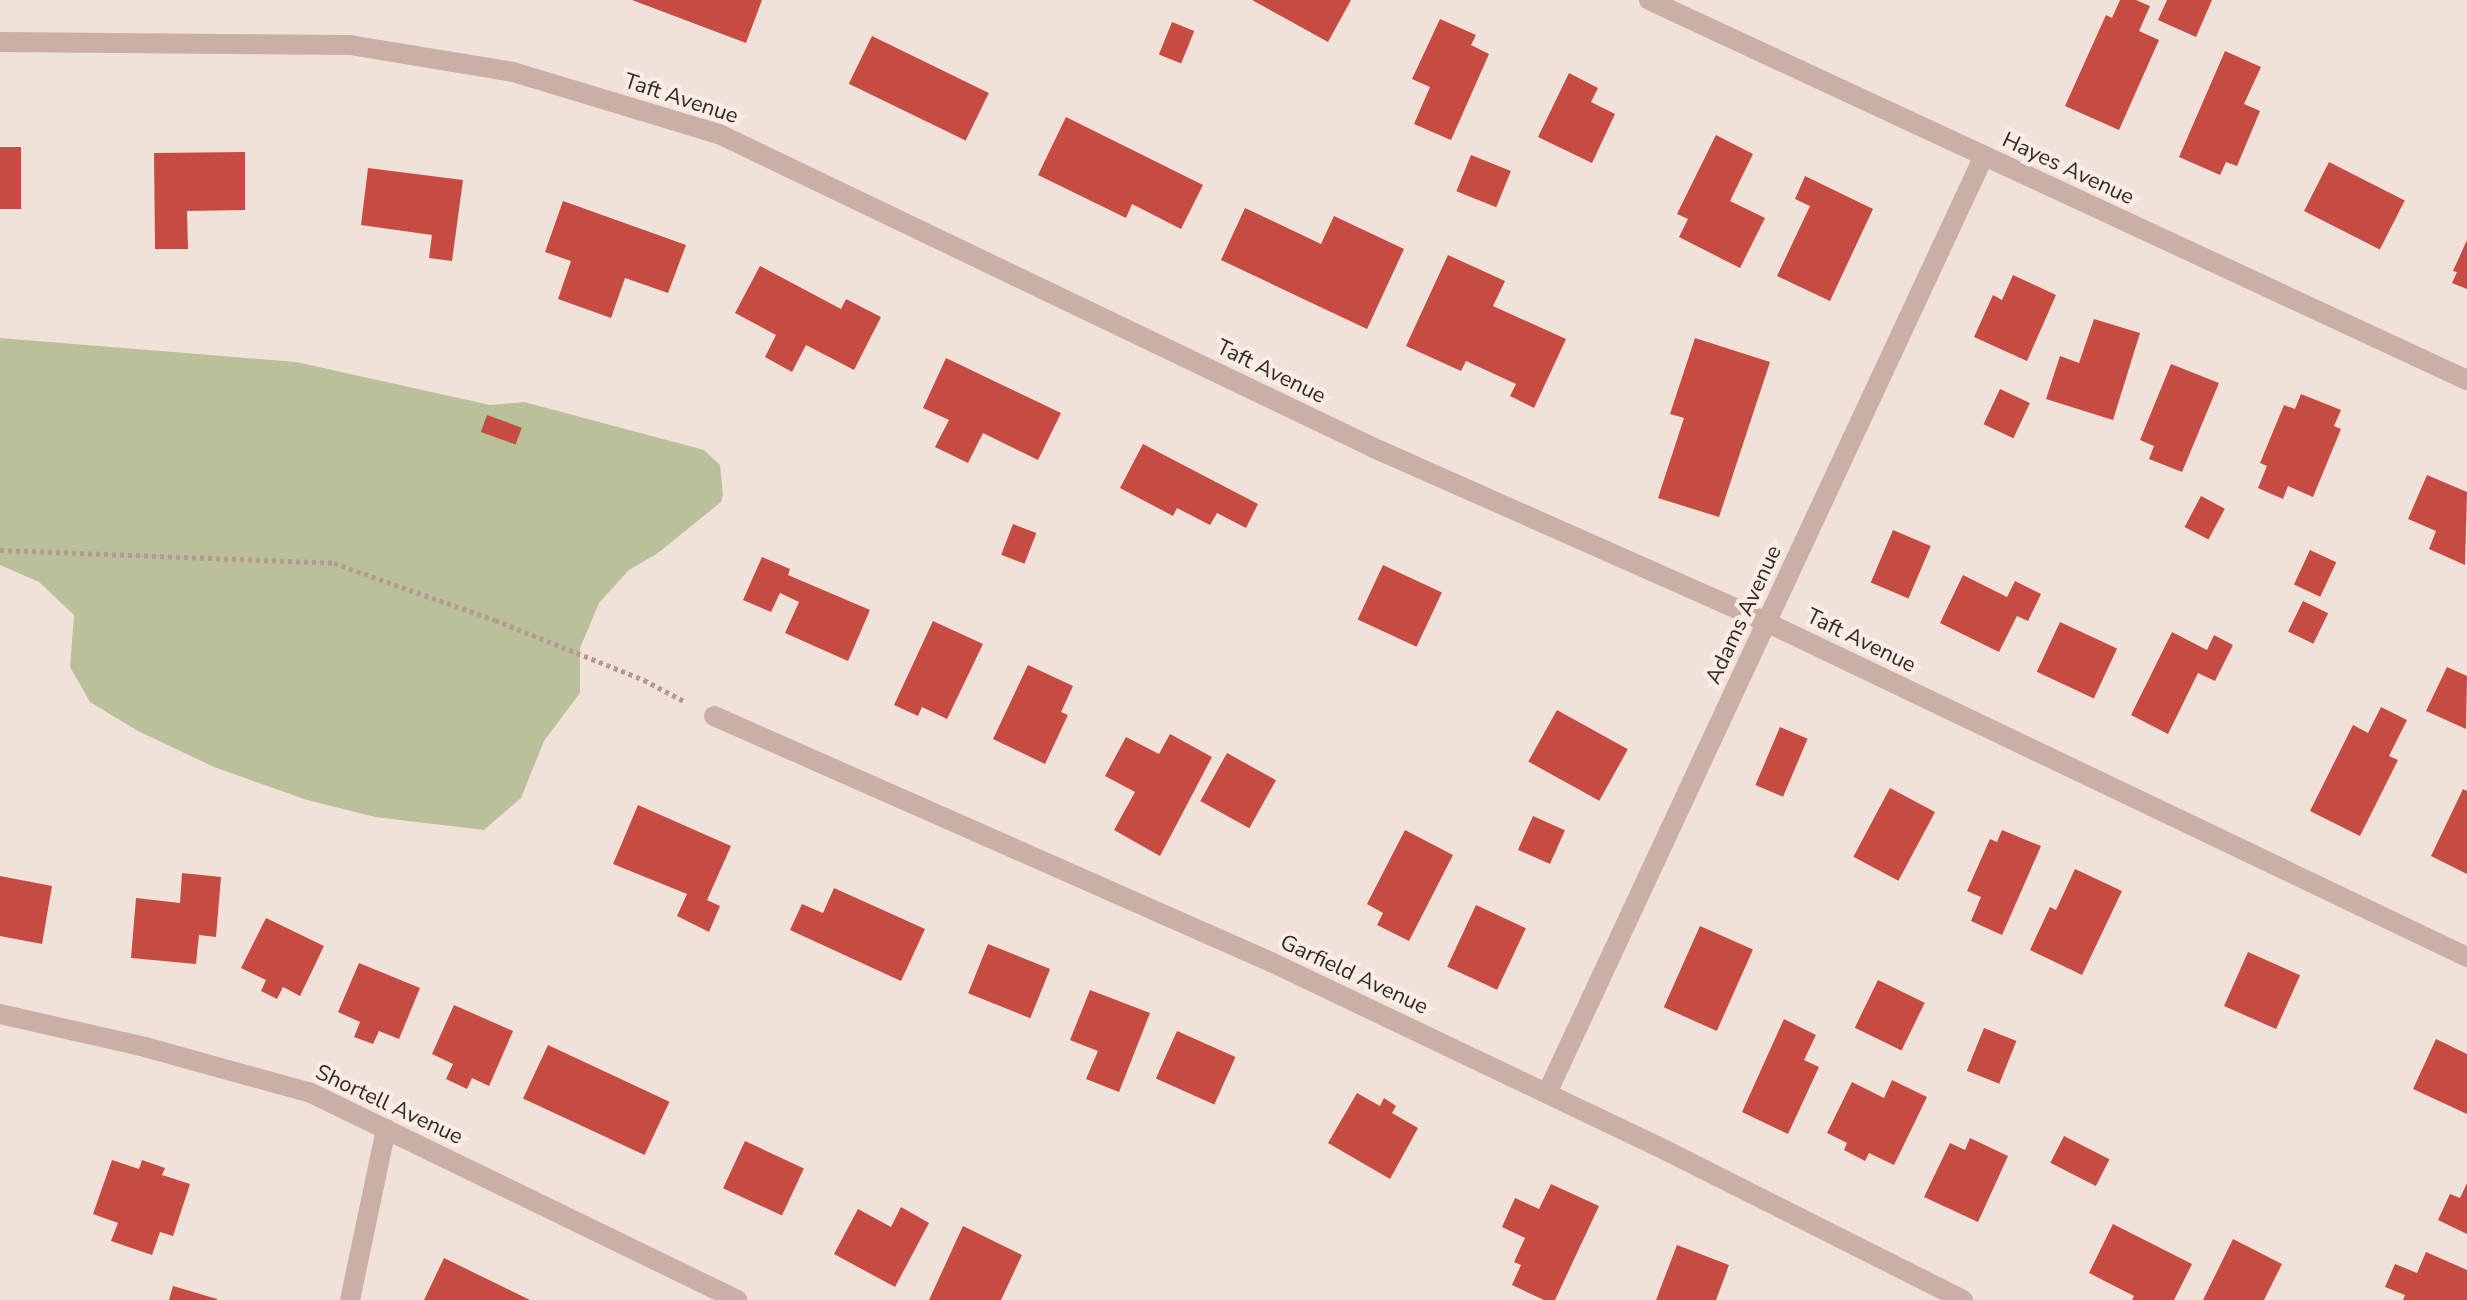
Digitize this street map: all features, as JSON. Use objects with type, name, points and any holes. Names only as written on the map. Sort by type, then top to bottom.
[{"type":"street","name":"Hayes Avenue","points":[[1649,0],[2467,380]]},
{"type":"street","name":"Taft Avenue","points":[[0,42],[350,45],[513,72],[719,134],[1374,448],[1766,622],[2467,957]]},
{"type":"street","name":"Adams Avenue","points":[[1547,1093],[1984,156]]},
{"type":"street","name":"Garfield Avenue","points":[[714,716],[1271,962],[1547,1093],[1963,1300]]},
{"type":"street","name":"Shortell Avenue","points":[[0,1014],[145,1047],[311,1093],[737,1300]]},
{"type":"street","points":[[350,1300],[386,1129]]},
{"type":"path","points":[[0,550],[334,563],[495,620],[631,675],[714,716]]},
{"type":"green space","points":[[0,338],[296,362],[490,405],[524,402],[704,450],[720,465],[723,495],[721,502],[658,553],[629,570],[599,603],[580,648],[580,693],[544,741],[521,798],[484,830],[375,817],[307,800],[214,767],[138,731],[90,702],[70,667],[74,615],[39,582],[0,565]]},
{"type":"building","points":[[632,0],[762,0],[746,43]]},
{"type":"building","points":[[1252,0],[1351,0],[1328,42]]},
{"type":"building","points":[[2120,0],[2136,0],[2150,6],[2139,31],[2159,40],[2119,130],[2065,106],[2106,15],[2112,18]]},
{"type":"building","points":[[2167,0],[2212,0],[2196,37],[2158,20]]},
{"type":"building","points":[[1440,19],[1476,35],[1471,45],[1489,54],[1451,140],[1414,124],[1430,87],[1412,79]]},
{"type":"building","points":[[1172,22],[1194,31],[1181,63],[1159,54]]},
{"type":"building","points":[[872,36],[989,93],[966,141],[849,84]]},
{"type":"building","points":[[2225,51],[2261,67],[2244,104],[2260,111],[2237,166],[2226,162],[2220,175],[2179,157]]},
{"type":"building","points":[[1569,73],[1598,88],[1591,102],[1615,114],[1592,163],[1538,137]]},
{"type":"building","points":[[1066,117],[1203,185],[1181,229],[1132,204],[1126,218],[1038,175]]},
{"type":"building","points":[[1716,135],[1753,154],[1730,201],[1765,218],[1740,268],[1679,237],[1688,219],[1677,214]]},
{"type":"building","points":[[0,147],[21,147],[21,209],[0,209]]},
{"type":"building","points":[[245,152],[245,210],[187,211],[188,249],[155,249],[154,153]]},
{"type":"building","points":[[1471,155],[1511,171],[1496,207],[1456,191]]},
{"type":"building","points":[[2329,162],[2405,201],[2380,250],[2304,211]]},
{"type":"building","points":[[368,168],[463,180],[452,261],[429,258],[432,235],[361,225]]},
{"type":"building","points":[[1805,176],[1873,209],[1830,301],[1777,276],[1810,206],[1795,199]]},
{"type":"building","points":[[563,201],[686,245],[668,293],[625,278],[611,318],[558,299],[571,261],[545,252]]},
{"type":"building","points":[[1245,208],[1321,244],[1334,216],[1404,249],[1367,329],[1221,260]]},
{"type":"building","points":[[2467,240],[2467,289],[2452,283],[2457,272],[2453,271]]},
{"type":"building","points":[[1448,255],[1505,281],[1493,306],[1566,339],[1534,408],[1510,396],[1516,384],[1466,361],[1461,371],[1406,346]]},
{"type":"building","points":[[760,266],[841,309],[846,299],[881,317],[854,370],[806,345],[792,372],[765,357],[776,335],[735,313]]},
{"type":"building","points":[[2013,275],[2056,295],[2027,361],[1974,337],[1993,295],[2002,300]]},
{"type":"building","points":[[2094,319],[2140,333],[2113,420],[2046,399],[2060,356],[2079,363]]},
{"type":"building","points":[[1695,338],[1770,362],[1719,517],[1658,498],[1684,418],[1670,414]]},
{"type":"building","points":[[946,358],[1061,413],[1038,460],[983,433],[968,463],[935,447],[949,420],[923,408]]},
{"type":"building","points":[[2171,364],[2219,383],[2182,472],[2149,459],[2154,446],[2140,440]]},
{"type":"building","points":[[2000,389],[2030,403],[2013,438],[1984,424]]},
{"type":"building","points":[[2301,394],[2341,410],[2334,426],[2341,429],[2313,497],[2288,486],[2283,499],[2258,488],[2267,466],[2260,463],[2284,405],[2295,409]]},
{"type":"building","points":[[487,415],[522,428],[516,445],[481,432]]},
{"type":"building","points":[[1143,444],[1258,504],[1246,528],[1217,513],[1210,525],[1177,508],[1173,516],[1120,488]]},
{"type":"building","points":[[2427,475],[2467,492],[2465,565],[2429,549],[2436,531],[2408,519]]},
{"type":"building","points":[[2201,496],[2225,509],[2208,540],[2185,527]]},
{"type":"building","points":[[1013,524],[1036,533],[1025,564],[1001,555]]},
{"type":"building","points":[[1893,530],[1931,546],[1908,598],[1871,582]]},
{"type":"building","points":[[2310,550],[2336,562],[2320,597],[2294,584]]},
{"type":"building","points":[[762,557],[790,569],[788,575],[870,610],[848,661],[785,633],[799,602],[780,593],[771,612],[743,600]]},
{"type":"building","points":[[1383,565],[1442,592],[1417,647],[1358,619]]},
{"type":"building","points":[[1963,575],[2007,597],[2015,581],[2041,594],[2028,621],[2017,616],[1999,652],[1940,623]]},
{"type":"building","points":[[2303,601],[2328,613],[2313,644],[2288,632]]},
{"type":"building","points":[[933,621],[983,644],[947,719],[922,707],[918,716],[894,705]]},
{"type":"building","points":[[2060,622],[2117,649],[2094,698],[2037,672]]},
{"type":"building","points":[[2172,632],[2207,650],[2214,635],[2233,645],[2215,681],[2198,673],[2168,734],[2131,715]]},
{"type":"building","points":[[1028,665],[1073,686],[1061,712],[1068,715],[1045,764],[993,739]]},
{"type":"building","points":[[2447,667],[2467,676],[2466,729],[2426,711]]},
{"type":"building","points":[[2381,707],[2407,720],[2389,756],[2398,760],[2360,836],[2310,811],[2353,725],[2368,733]]},
{"type":"building","points":[[1557,710],[1628,749],[1599,801],[1528,762]]},
{"type":"building","points":[[1780,727],[1808,739],[1783,797],[1755,785]]},
{"type":"building","points":[[1170,734],[1212,757],[1160,856],[1114,830],[1135,792],[1105,776],[1126,737],[1159,754]]},
{"type":"building","points":[[1227,753],[1276,780],[1249,828],[1200,801]]},
{"type":"building","points":[[1890,788],[1935,812],[1898,881],[1853,857]]},
{"type":"building","points":[[2463,789],[2467,791],[2467,874],[2431,856]]},
{"type":"building","points":[[638,805],[731,846],[707,900],[720,906],[709,932],[677,916],[687,894],[613,864]]},
{"type":"building","points":[[1533,816],[1565,830],[1550,864],[1518,850]]},
{"type":"building","points":[[1405,830],[1453,855],[1409,941],[1377,925],[1383,913],[1367,904]]},
{"type":"building","points":[[2002,830],[2041,846],[2002,935],[1971,921],[1981,897],[1967,891],[1990,839],[1997,842]]},
{"type":"building","points":[[2075,869],[2122,891],[2082,975],[2030,950],[2050,907],[2056,910]]},
{"type":"building","points":[[182,873],[221,877],[216,937],[199,935],[196,964],[131,958],[136,898],[180,903]]},
{"type":"building","points":[[0,876],[52,886],[42,944],[0,936]]},
{"type":"building","points":[[834,888],[925,929],[901,981],[790,930],[802,904],[823,913]]},
{"type":"building","points":[[1476,905],[1526,928],[1497,990],[1447,967]]},
{"type":"building","points":[[266,918],[324,946],[300,996],[283,987],[277,999],[261,991],[266,980],[241,968]]},
{"type":"building","points":[[1700,926],[1753,950],[1717,1031],[1664,1007]]},
{"type":"building","points":[[988,944],[1050,969],[1030,1018],[968,993]]},
{"type":"building","points":[[2248,952],[2300,975],[2276,1029],[2224,1006]]},
{"type":"building","points":[[359,963],[420,988],[399,1039],[379,1031],[373,1044],[354,1037],[360,1022],[338,1012]]},
{"type":"building","points":[[1878,980],[1925,1003],[1902,1050],[1855,1028]]},
{"type":"building","points":[[1090,990],[1150,1013],[1119,1092],[1086,1079],[1098,1051],[1070,1040]]},
{"type":"building","points":[[454,1005],[513,1031],[489,1086],[472,1078],[467,1089],[446,1079],[453,1064],[432,1054]]},
{"type":"building","points":[[1784,1019],[1816,1035],[1804,1060],[1819,1067],[1788,1134],[1742,1112]]},
{"type":"building","points":[[1984,1028],[2016,1041],[1999,1084],[1967,1071]]},
{"type":"building","points":[[1177,1031],[1235,1057],[1214,1105],[1156,1079]]},
{"type":"building","points":[[2436,1039],[2467,1054],[2467,1114],[2413,1089]]},
{"type":"building","points":[[548,1045],[669,1102],[645,1155],[523,1098]]},
{"type":"building","points":[[1892,1080],[1927,1097],[1894,1165],[1869,1153],[1865,1161],[1844,1150],[1847,1143],[1827,1133],[1852,1082],[1884,1098]]},
{"type":"building","points":[[1357,1093],[1380,1106],[1384,1098],[1396,1106],[1392,1113],[1418,1128],[1390,1179],[1328,1143]]},
{"type":"building","points":[[2064,1136],[2109,1159],[2096,1186],[2050,1163]]},
{"type":"building","points":[[1970,1138],[2008,1156],[1978,1222],[1924,1197],[1950,1143],[1965,1150]]},
{"type":"building","points":[[745,1141],[804,1168],[782,1216],[723,1188]]},
{"type":"building","points":[[112,1160],[139,1169],[142,1160],[165,1168],[162,1175],[190,1184],[173,1236],[160,1232],[152,1255],[111,1241],[118,1223],[93,1214]]},
{"type":"building","points":[[2467,1183],[2467,1234],[2438,1220],[2450,1194],[2460,1198]]},
{"type":"building","points":[[1551,1184],[1599,1206],[1555,1300],[1544,1300],[1512,1285],[1521,1265],[1514,1262],[1525,1238],[1502,1227],[1515,1198],[1539,1209]]},
{"type":"building","points":[[901,1207],[929,1223],[895,1287],[834,1254],[858,1209],[891,1227]]},
{"type":"building","points":[[2113,1224],[2192,1264],[2174,1300],[2132,1300],[2134,1296],[2089,1273]]},
{"type":"building","points":[[963,1226],[1022,1255],[1001,1300],[929,1300]]},
{"type":"building","points":[[2233,1239],[2282,1264],[2264,1300],[2203,1300]]},
{"type":"building","points":[[1677,1245],[1729,1265],[1716,1300],[1656,1300]]},
{"type":"building","points":[[2426,1252],[2467,1270],[2467,1300],[2403,1300],[2405,1295],[2385,1287],[2395,1264],[2417,1273]]},
{"type":"building","points":[[444,1258],[530,1300],[424,1300]]},
{"type":"building","points":[[173,1286],[217,1299],[217,1300],[169,1300]]}]
